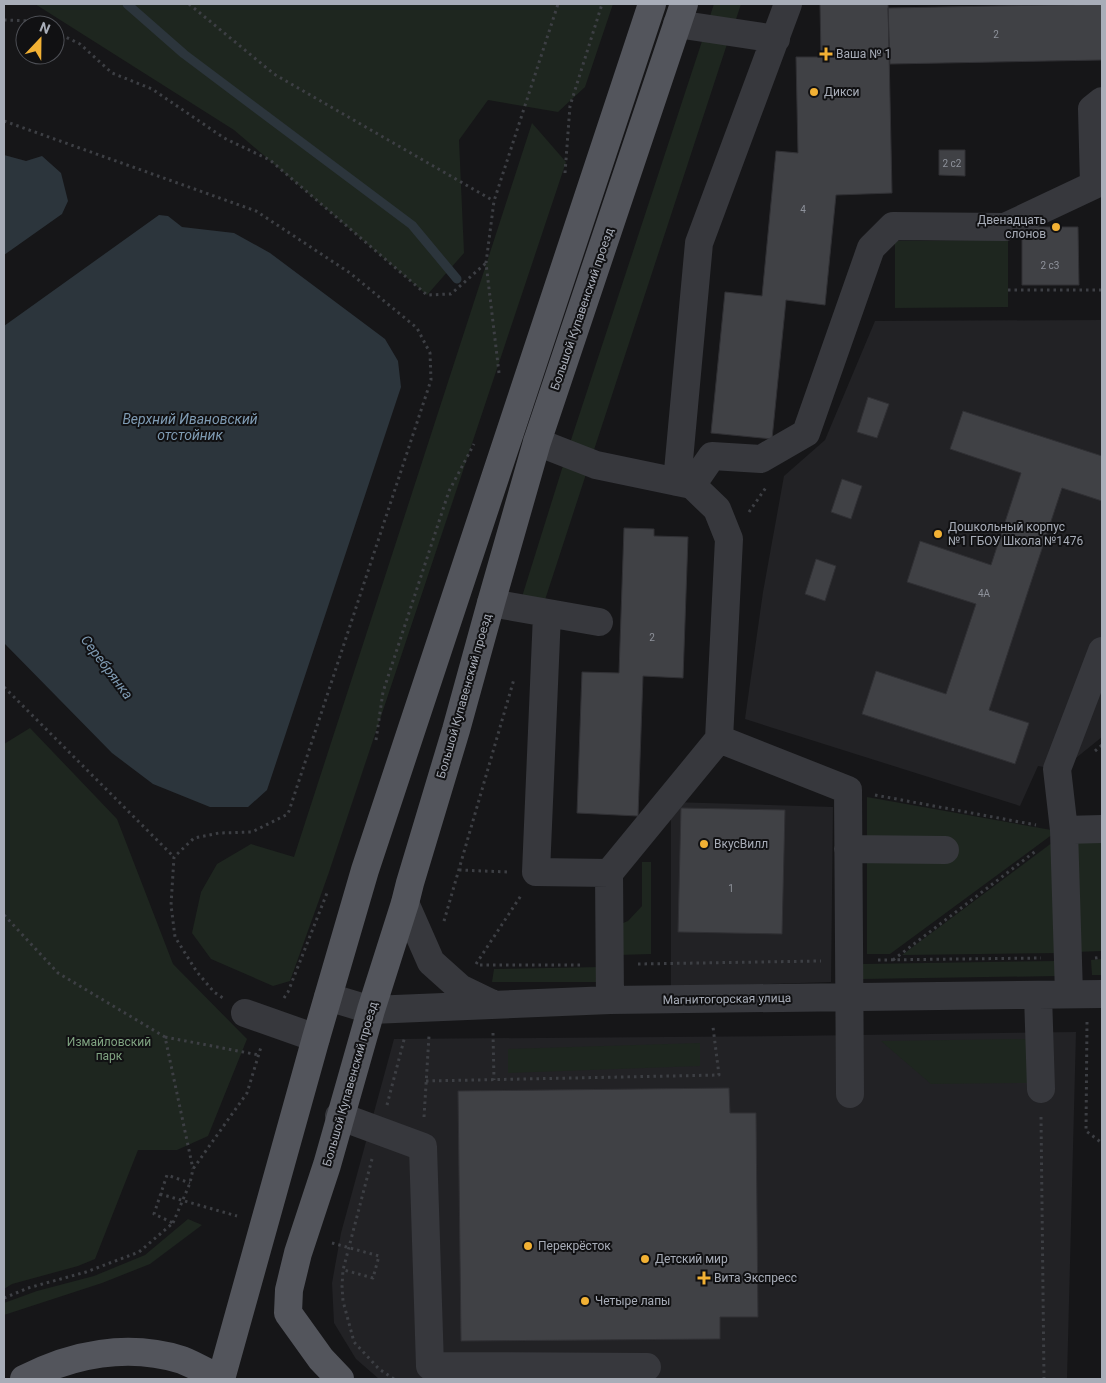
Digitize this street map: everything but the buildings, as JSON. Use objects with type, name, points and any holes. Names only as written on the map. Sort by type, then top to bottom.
[{"type":"main road","points":[[24,1379],[57,1363],[103,1352],[143,1352],[182,1360],[221,1379],[365,870],[652,4]]},
{"type":"main road","name":"Большой Купавенский проезд","points":[[340,1379],[321,1359],[288,1313],[289,1290],[298,1253],[327,1165],[371,1010],[405,903],[538,442],[681,14]]},
{"type":"street","points":[[684,483],[699,243],[788,4]]},
{"type":"street","points":[[681,14],[776,39]]},
{"type":"street","points":[[684,483],[712,456],[761,459],[806,433],[871,248],[893,226],[1005,227],[1094,185],[1092,109],[1102,101]]},
{"type":"street","points":[[538,442],[596,465],[684,483],[717,509],[729,540],[719,739],[609,873],[610,1000]]},
{"type":"street","points":[[490,603],[599,622]]},
{"type":"street","points":[[547,614],[536,872],[609,873]]},
{"type":"street","points":[[1069,994],[1064,830],[1057,769],[1102,651]]},
{"type":"street","points":[[719,739],[848,790],[850,1094]]},
{"type":"street","points":[[1064,830],[1102,829]]},
{"type":"street","points":[[848,849],[945,850]]},
{"type":"street","name":"Магнитогорская улица","points":[[405,903],[431,962],[494,1016],[610,1000],[1102,994]]},
{"type":"street","points":[[1038,995],[1041,1089]]},
{"type":"street","points":[[328,996],[371,1010],[494,1016]]},
{"type":"street","points":[[255,1017],[316,1038]]},
{"type":"street","points":[[340,1116],[423,1147],[430,1366],[647,1367]]},
{"type":"path","points":[[189,4],[274,74],[494,201]]},
{"type":"path","points":[[503,372],[500,381],[486,263],[494,201],[558,4]]},
{"type":"path","points":[[564,180],[570,106],[602,4]]},
{"type":"path","points":[[65,37],[80,44],[112,73],[152,89],[224,138],[270,160],[427,295],[451,294],[486,263]]},
{"type":"path","points":[[4,121],[256,211],[350,273],[416,328],[430,353],[431,380],[288,814],[252,832],[220,833],[194,838],[174,857],[171,905],[175,937],[197,972],[214,992],[255,1017]]},
{"type":"path","points":[[1008,290],[1102,290]]},
{"type":"path","points":[[375,749],[383,692],[448,491],[479,436]]},
{"type":"path","points":[[444,923],[514,679]]},
{"type":"path","points":[[4,687],[174,857]]},
{"type":"path","points":[[848,790],[1064,830]]},
{"type":"path","points":[[892,960],[1064,830]]},
{"type":"path","points":[[459,870],[536,872]]},
{"type":"path","points":[[476,965],[536,872]]},
{"type":"path","points":[[255,1017],[288,992],[327,892]]},
{"type":"path","points":[[4,915],[58,973],[165,1038],[259,1054]]},
{"type":"path","points":[[470,965],[1102,958]]},
{"type":"path","points":[[494,1016],[494,1080]]},
{"type":"path","points":[[4,1298],[28,1288],[86,1272],[139,1252],[173,1222],[190,1183],[193,1169],[247,1093],[259,1054],[255,1017]]},
{"type":"path","points":[[1087,1019],[1086,1130],[1102,1143]]},
{"type":"path","points":[[426,1081],[719,1075],[713,1024]]},
{"type":"path","points":[[423,1147],[429,1028]]},
{"type":"path","points":[[394,1379],[379,1369],[354,1342],[343,1302],[342,1286],[344,1270],[406,1030]]},
{"type":"path","points":[[165,1038],[193,1169]]},
{"type":"path","points":[[1041,1089],[1044,1379]]},
{"type":"path","points":[[173,1222],[154,1214],[167,1175],[190,1183]]},
{"type":"path","points":[[344,1270],[373,1278],[379,1256]]},
{"type":"shaded area","name":"Дошкольный корпус №1 ГБОУ Школа №1476","points":[[1102,320],[1102,737],[1061,770],[1038,766],[1020,806],[745,719],[763,592],[784,476],[825,440],[875,321]]},
{"type":"shaded area","points":[[671,802],[833,807],[831,982],[671,987]]},
{"type":"shaded area","points":[[1076,1032],[1067,1379],[379,1379],[356,1359],[334,1323],[332,1283],[341,1233],[394,1039]]},
{"type":"green space","points":[[35,4],[613,4],[585,87],[558,112],[488,100],[459,140],[464,253],[427,295],[234,130],[65,23],[65,15],[52,15]]},
{"type":"green space","points":[[714,4],[741,4],[734,25],[709,19]]},
{"type":"green space","points":[[705,32],[729,38],[592,456],[570,443]]},
{"type":"green space","points":[[532,123],[566,162],[328,875],[290,981],[273,986],[211,959],[192,933],[201,892],[217,864],[251,844],[294,857]]},
{"type":"green space","points":[[1008,240],[1008,307],[895,308],[895,241]]},
{"type":"green space","points":[[566,456],[588,468],[543,606],[521,600]]},
{"type":"green space","name":"Измайловский парк","points":[[30,728],[117,819],[173,964],[247,1039],[208,1136],[177,1150],[138,1150],[95,1259],[78,1266],[12,1284],[4,1289],[4,744]]},
{"type":"green space","points":[[867,797],[1057,831],[890,954],[867,954]]},
{"type":"green space","points":[[1061,836],[1064,953],[902,955]]},
{"type":"green space","points":[[1102,838],[1102,951],[1075,952],[1074,839]]},
{"type":"green space","points":[[642,862],[651,862],[651,954],[618,955],[618,925],[628,921],[642,906]]},
{"type":"green space","points":[[1102,959],[1102,975],[1092,975],[1091,960]]},
{"type":"green space","points":[[1056,961],[1057,976],[863,979],[863,964]]},
{"type":"green space","points":[[602,967],[602,982],[492,982],[494,969]]},
{"type":"green space","points":[[1027,1039],[1028,1083],[931,1084],[881,1041]]},
{"type":"green space","points":[[700,1043],[700,1066],[508,1073],[508,1049]]},
{"type":"green space","points":[[188,1219],[202,1225],[150,1264],[102,1283],[4,1315],[4,1303],[37,1291],[94,1276],[145,1255]]},
{"type":"water","points":[[4,155],[26,161],[42,156],[61,173],[68,201],[62,214],[4,255]]},
{"type":"water","name":"Верхний Ивановский отстойник","points":[[159,215],[168,216],[182,227],[234,233],[270,253],[385,339],[398,361],[401,387],[267,790],[248,807],[210,807],[153,784],[112,753],[4,643],[4,326]]},
{"type":"waterway","points":[[127,4],[184,54],[412,225],[457,279]]},
{"type":"place","name":"Ваша № 1","points":[[826,54]]},
{"type":"place","name":"Дикси","points":[[814,92]]},
{"type":"place","name":"Двенадцать слонов","points":[[1056,227]]},
{"type":"place","name":"Дошкольный корпус №1 ГБОУ Школа №1476","points":[[938,534]]},
{"type":"place","name":"ВкусВилл","points":[[704,844]]},
{"type":"place","name":"Перекрёсток","points":[[528,1246]]},
{"type":"place","name":"Детский мир","points":[[645,1259]]},
{"type":"place","name":"Вита Экспресс","points":[[704,1278]]},
{"type":"place","name":"Четыре лапы","points":[[585,1301]]},
{"type":"water label","name":"Серебрянка","points":[[107,667]]}]
